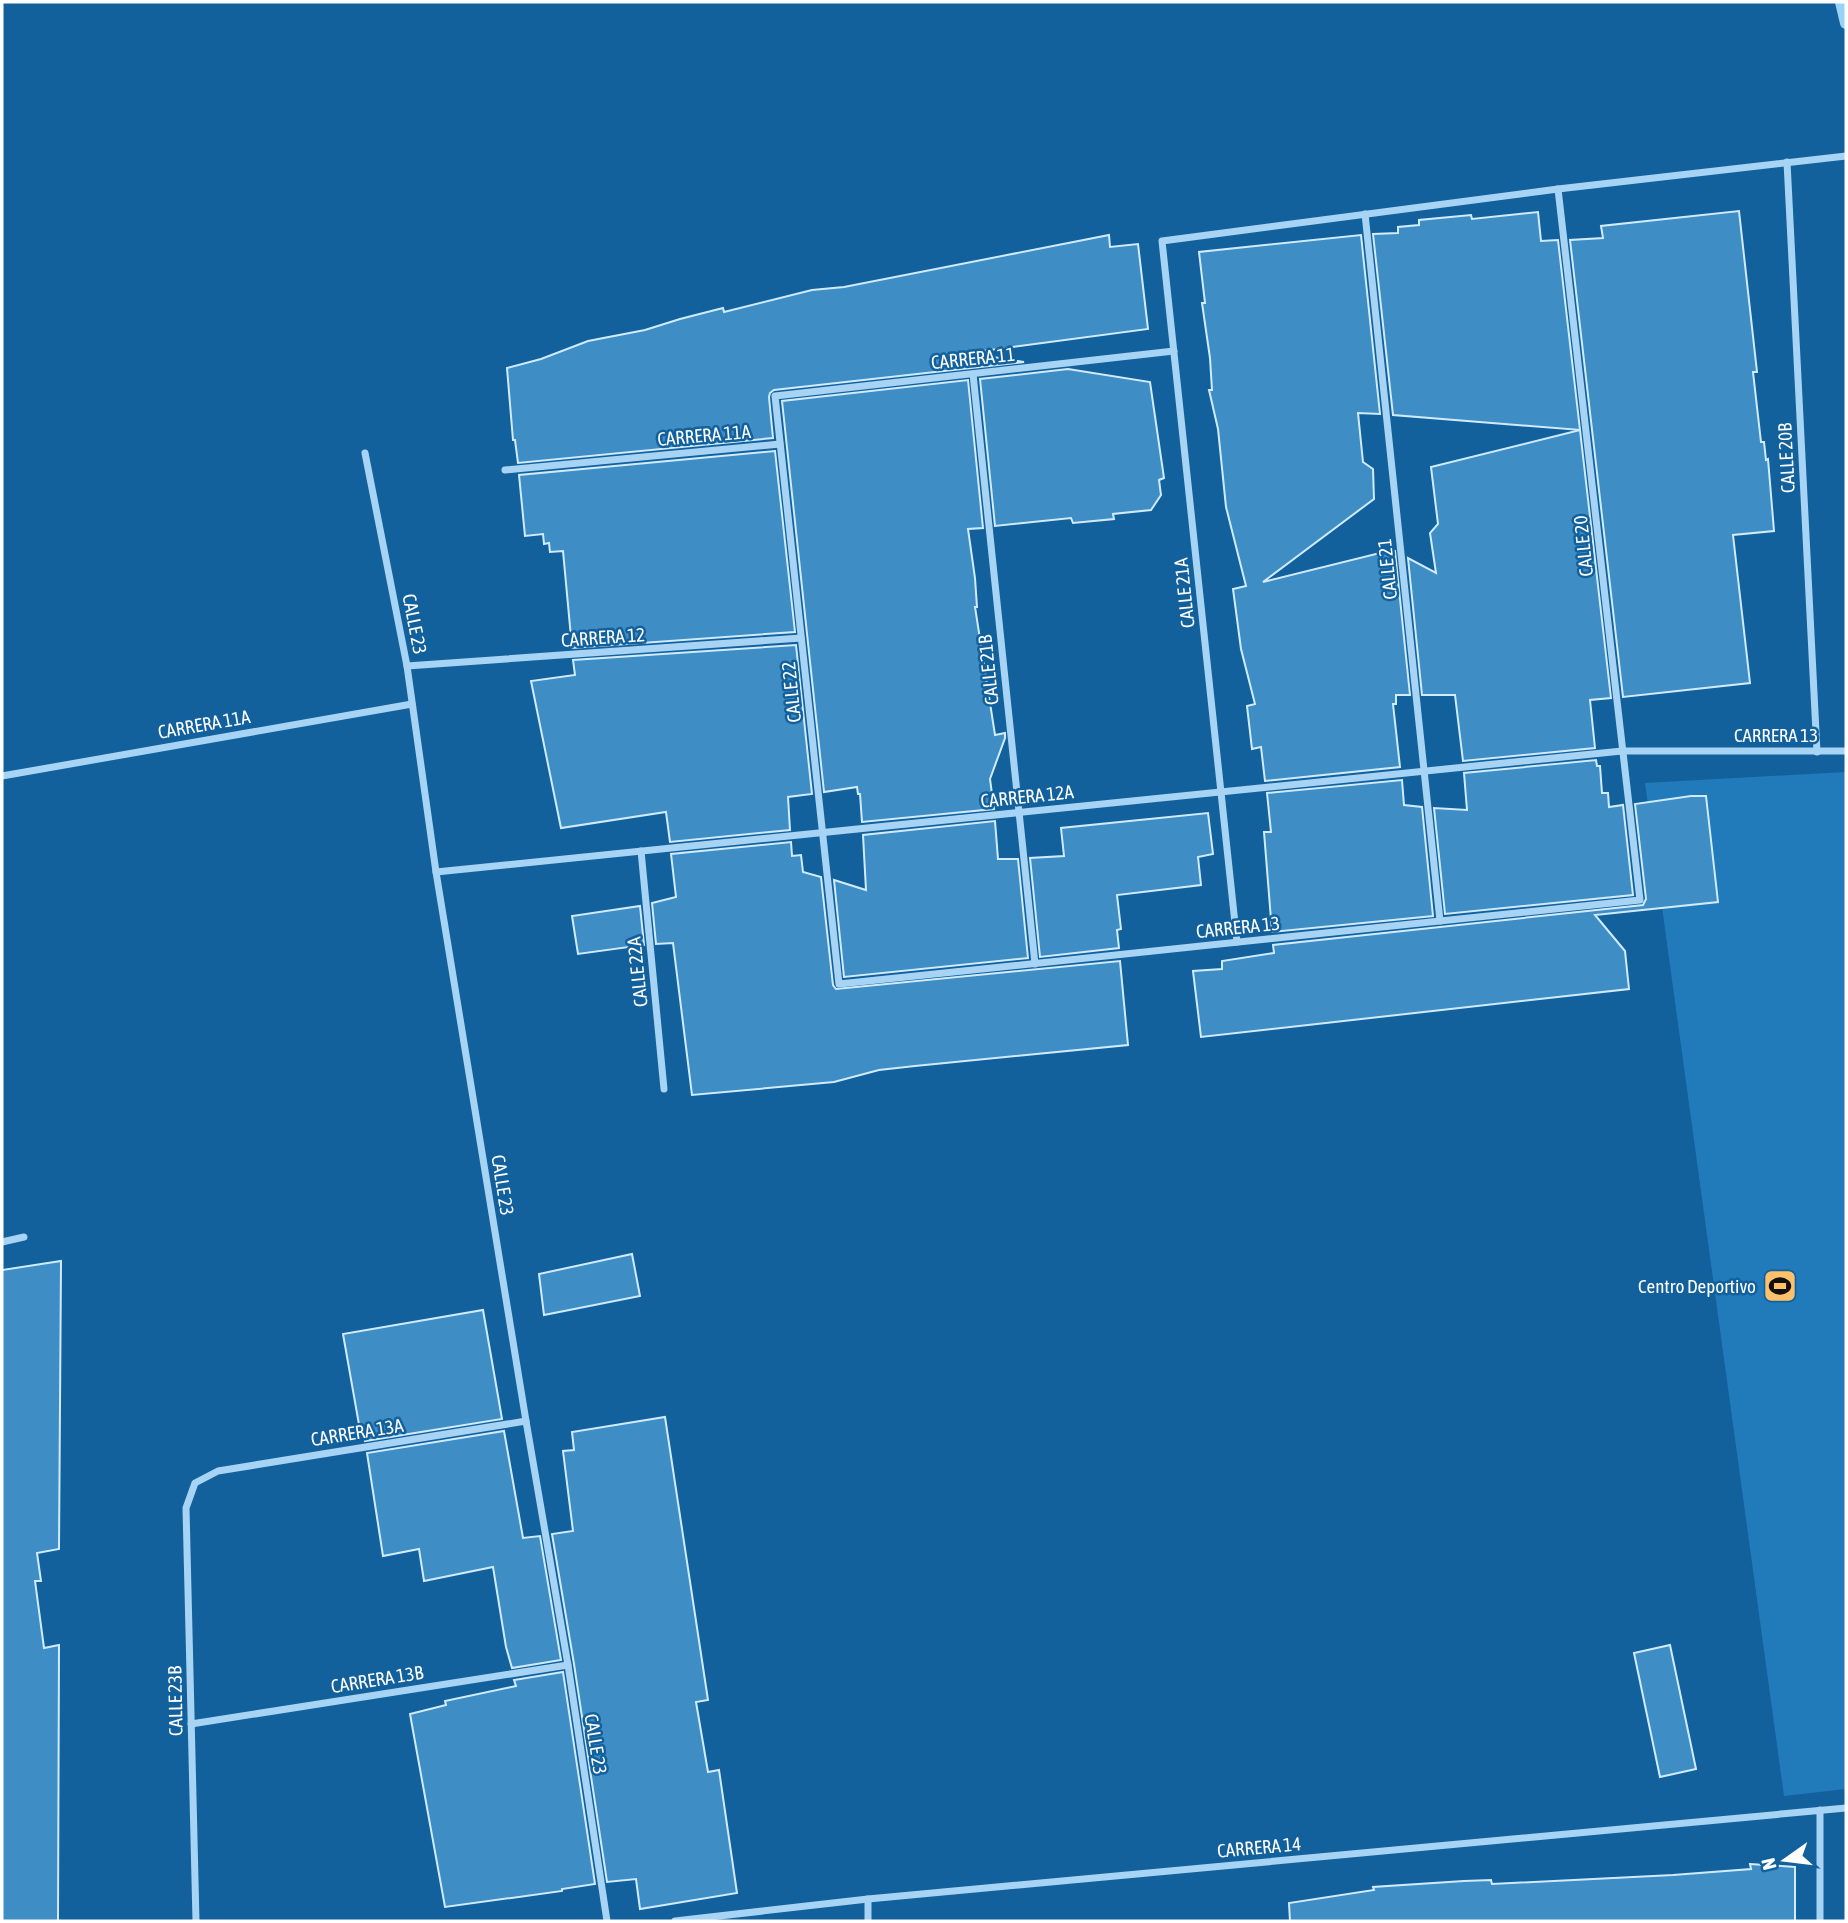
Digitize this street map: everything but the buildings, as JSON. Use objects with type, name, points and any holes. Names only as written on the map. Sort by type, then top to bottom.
[{"type":"street","points":[[1365,214],[1846,156]]},
{"type":"street","name":"CALLE 20B","points":[[1787,162],[1816,752]]},
{"type":"street","name":"CALLE 20","points":[[1558,189],[1640,900]]},
{"type":"street","name":"CALLE 21A","points":[[1237,942],[1162,240],[1365,214]]},
{"type":"street","name":"CALLE 21","points":[[1365,214],[1440,921]]},
{"type":"street","name":"CARRERA 11","points":[[775,396],[1174,351]]},
{"type":"street","name":"CALLE 21B","points":[[973,373],[1035,964]]},
{"type":"street","name":"CALLE 22","points":[[775,396],[839,985]]},
{"type":"street","name":"CARRERA 11A","points":[[505,470],[780,444]]},
{"type":"street","name":"CALLE 23","points":[[365,453],[407,666],[436,872],[568,1665],[607,1921]]},
{"type":"street","name":"CARRERA 12","points":[[407,666],[801,638]]},
{"type":"street","name":"CARRERA 11A","points":[[2,776],[412,704]]},
{"type":"street","name":"CARRERA 13","points":[[1622,751],[1846,751]]},
{"type":"street","name":"CARRERA 12A","points":[[436,872],[1622,751]]},
{"type":"street","name":"CALLE 22A","points":[[641,851],[664,1089]]},
{"type":"street","name":"CARRERA 13","points":[[839,985],[1640,900]]},
{"type":"street","points":[[2,1242],[24,1237]]},
{"type":"street","name":"CARRERA 13A","points":[[195,1483],[218,1471],[526,1421]]},
{"type":"street","name":"CALLE 23B","points":[[195,1483],[186,1508],[196,1921]]},
{"type":"street","name":"CARRERA 13B","points":[[191,1724],[568,1665]]},
{"type":"street","name":"CARRERA 14","points":[[675,1921],[868,1899],[1846,1808]]},
{"type":"street","points":[[1820,1811],[1820,1921]]},
{"type":"street","points":[[868,1899],[868,1921]]},
{"type":"shaded area","name":"Centro Deportivo","points":[[1846,772],[1846,1789],[1784,1796],[1645,783]]},
{"type":"waterway","points":[[1841,2],[1846,23]]},
{"type":"place","name":"Centro Deportivo","points":[[1780,1286]]}]
